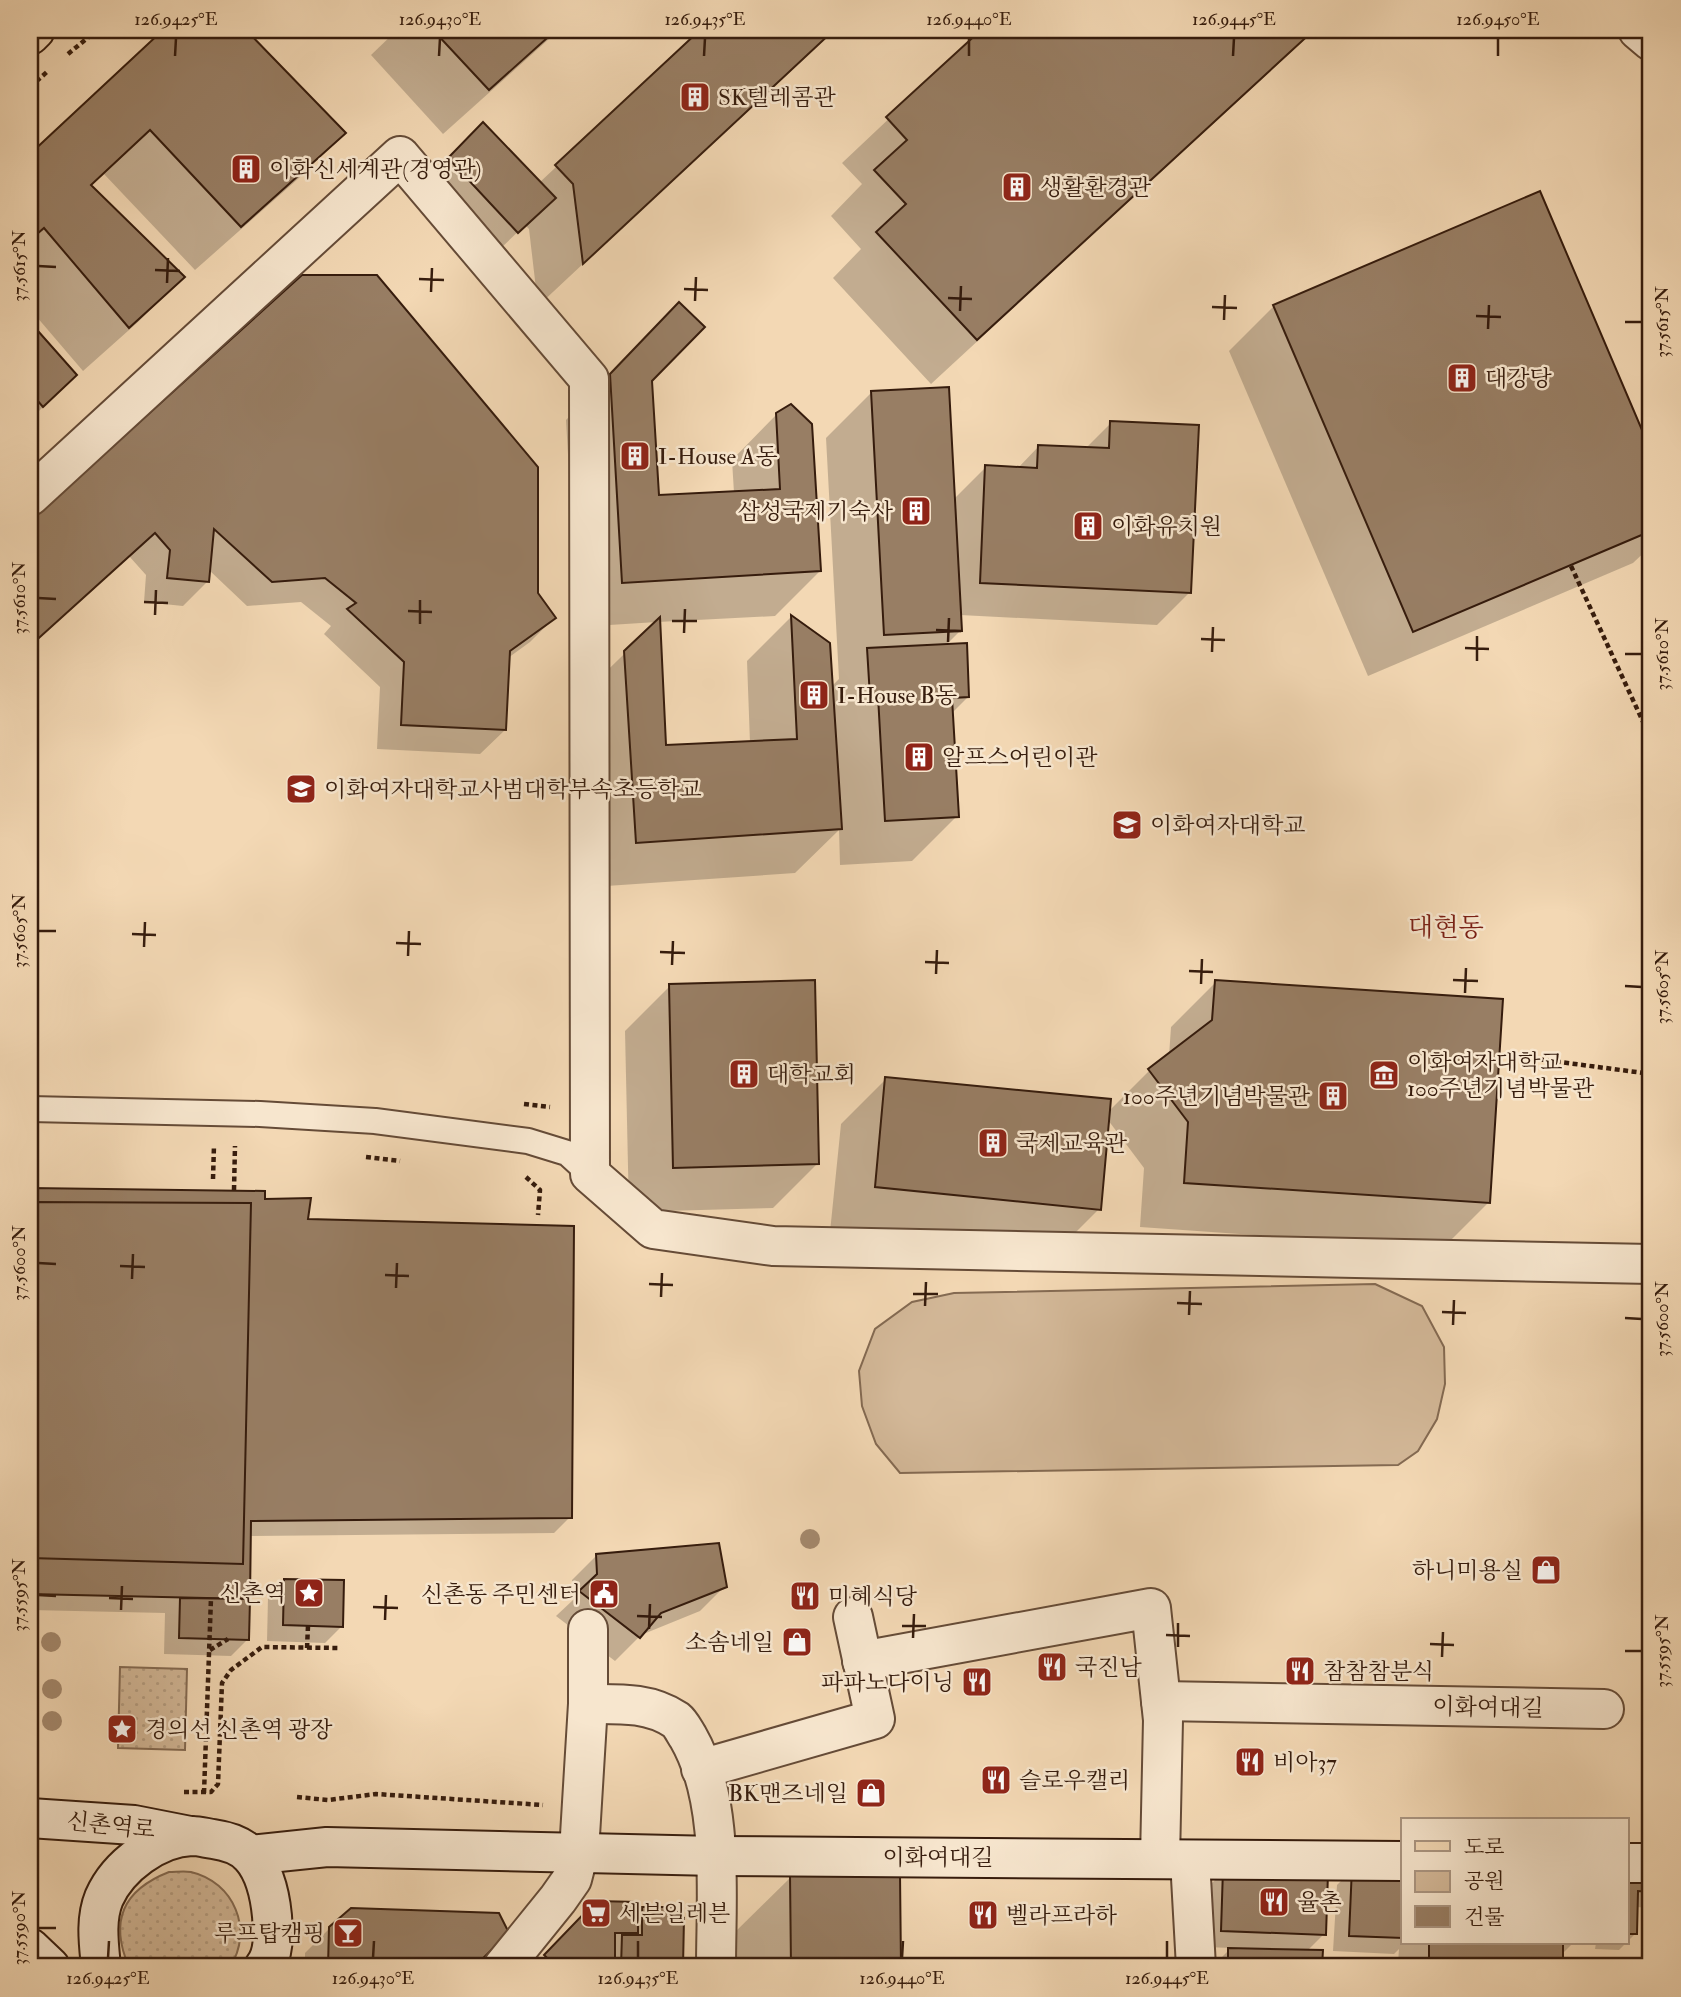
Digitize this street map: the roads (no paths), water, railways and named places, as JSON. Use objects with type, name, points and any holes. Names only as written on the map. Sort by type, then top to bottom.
[{"type":"main road","points":[[30,35],[35,30]]},
{"type":"street","points":[[1638,30],[1651,41]]},
{"type":"street","points":[[30,496],[400,156],[589,379],[590,1174],[653,1229],[773,1245],[1651,1264]]},
{"type":"street","points":[[862,1661],[1151,1608],[1175,1859],[1195,1967]]},
{"type":"street","points":[[701,1769],[874,1719],[853,1617]]},
{"type":"street","points":[[503,1967],[572,1878],[579,1852],[588,1704],[588,1629]]},
{"type":"street","name":"이화여대길","points":[[1161,1701],[1605,1709]]},
{"type":"street","points":[[588,1704],[634,1704],[655,1709],[679,1721],[692,1745],[708,1788],[716,1856],[716,1967]]},
{"type":"street","name":"신촌역로","points":[[30,1818],[134,1825],[230,1841],[250,1855]]},
{"type":"street","points":[[101,1967],[100,1915],[104,1899],[113,1882],[142,1855],[166,1841],[192,1836]]},
{"type":"street","name":"이화여대길","points":[[250,1855],[327,1847],[716,1856],[1401,1861]]},
{"type":"street","points":[[250,1855],[262,1872],[270,1899],[273,1935],[268,1965]]},
{"type":"street","points":[[1628,1863],[1651,1863]]},
{"type":"street","points":[[30,1948],[50,1967]]},
{"type":"lane","points":[[30,1109],[260,1114],[375,1121],[527,1141],[567,1153],[590,1174]]},
{"type":"place","name":"SK텔레콤관","points":[[695,97]]},
{"type":"place","name":"이화신세계관(경영관)","points":[[246,169]]},
{"type":"place","name":"생활환경관","points":[[1017,187]]},
{"type":"place","name":"대강당","points":[[1462,378]]},
{"type":"place","name":"I-House A동","points":[[635,456]]},
{"type":"place","name":"삼성국제기숙사","points":[[916,511]]},
{"type":"place","name":"이화유치원","points":[[1088,526]]},
{"type":"place","name":"I-House B동","points":[[814,695]]},
{"type":"place","name":"알프스어린이관","points":[[919,757]]},
{"type":"place","name":"이화여자대학교사범대학부속초등학교","points":[[301,789]]},
{"type":"place","name":"이화여자대학교","points":[[1127,825]]},
{"type":"place","name":"대학교회","points":[[744,1074]]},
{"type":"place","name":"이화여자대학교 100주년기념박물관","points":[[1384,1075]]},
{"type":"place","name":"100주년기념박물관","points":[[1333,1096]]},
{"type":"place","name":"국제교육관","points":[[993,1143]]},
{"type":"place","name":"하니미용실","points":[[1546,1570]]},
{"type":"place","name":"신촌역","points":[[309,1593]]},
{"type":"place","name":"신촌동 주민센터","points":[[604,1594]]},
{"type":"place","name":"미혜식당","points":[[805,1596]]},
{"type":"place","name":"소솜네일","points":[[797,1642]]},
{"type":"place","name":"국진남","points":[[1052,1667]]},
{"type":"place","name":"참참참분식","points":[[1300,1671]]},
{"type":"place","name":"파파노다이닝","points":[[977,1682]]},
{"type":"place","name":"경의선 신촌역 광장","points":[[122,1729]]},
{"type":"place","name":"비아37","points":[[1250,1762]]},
{"type":"place","name":"슬로우캘리","points":[[996,1780]]},
{"type":"place","name":"BK맨즈네일","points":[[871,1793]]},
{"type":"place","name":"율촌","points":[[1274,1902]]},
{"type":"place","name":"세븐일레븐","points":[[596,1913]]},
{"type":"place","name":"벨라프라하","points":[[983,1915]]},
{"type":"place","name":"루프탑캠핑","points":[[348,1933]]},
{"type":"district","name":"대현동","points":[[1446,927]]}]
